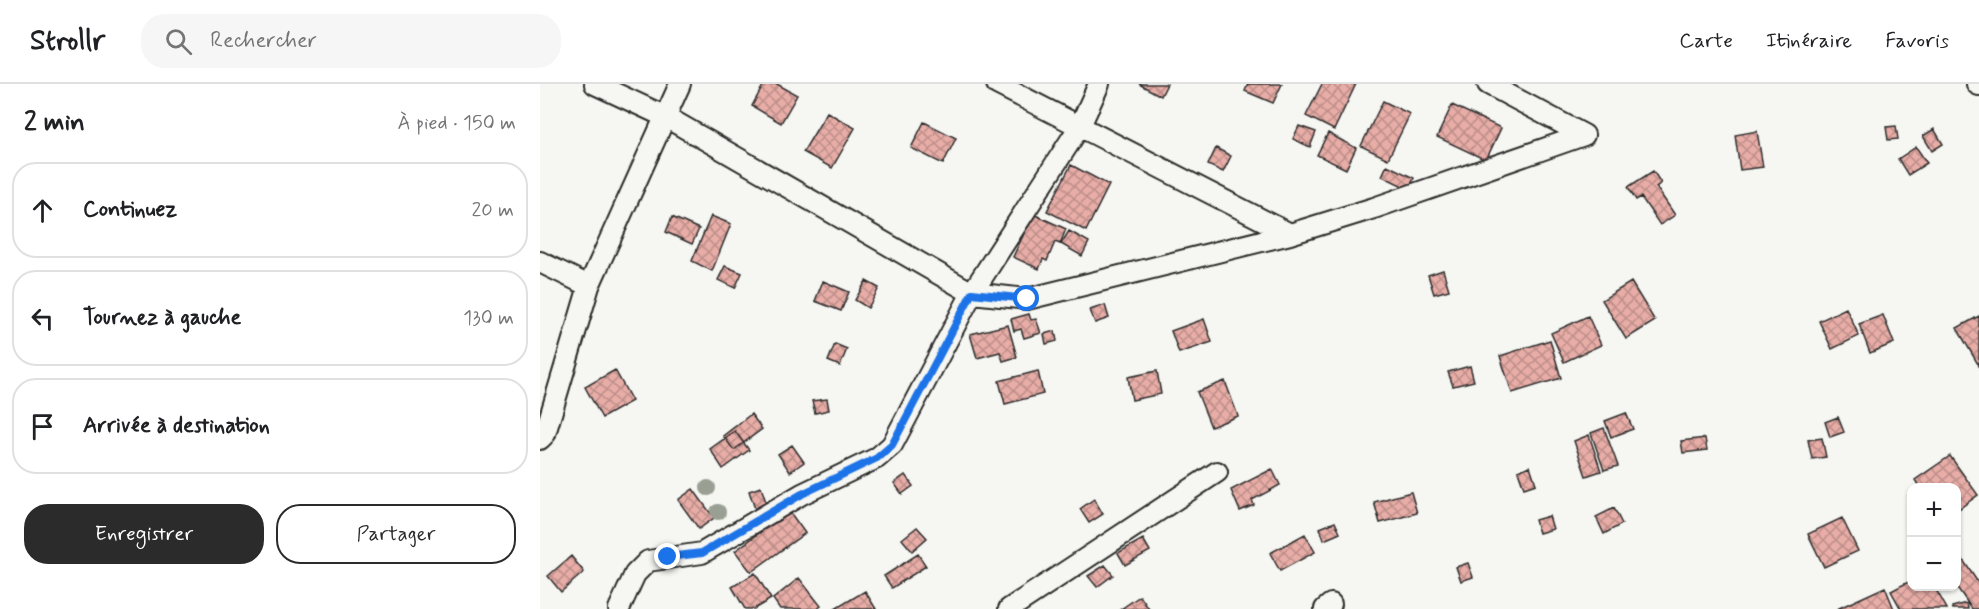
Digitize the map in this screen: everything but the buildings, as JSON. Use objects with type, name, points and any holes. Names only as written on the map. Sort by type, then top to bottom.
[{"type":"street","points":[[596,84],[666,117],[972,293],[1027,299],[1290,234],[1374,208],[1584,135],[1488,84]]},
{"type":"street","points":[[540,439],[545,434],[589,286],[681,84]]},
{"type":"street","points":[[997,84],[1290,234]]},
{"type":"street","points":[[619,609],[635,574],[648,561],[702,553],[802,494],[877,458],[892,445],[972,293],[1080,126],[1099,84]]},
{"type":"street","points":[[540,262],[589,286]]},
{"type":"street","points":[[1009,609],[1217,472]]},
{"type":"route","points":[[668,557],[702,553],[802,494],[877,458],[892,445],[934,361],[972,293],[1027,299]]}]
